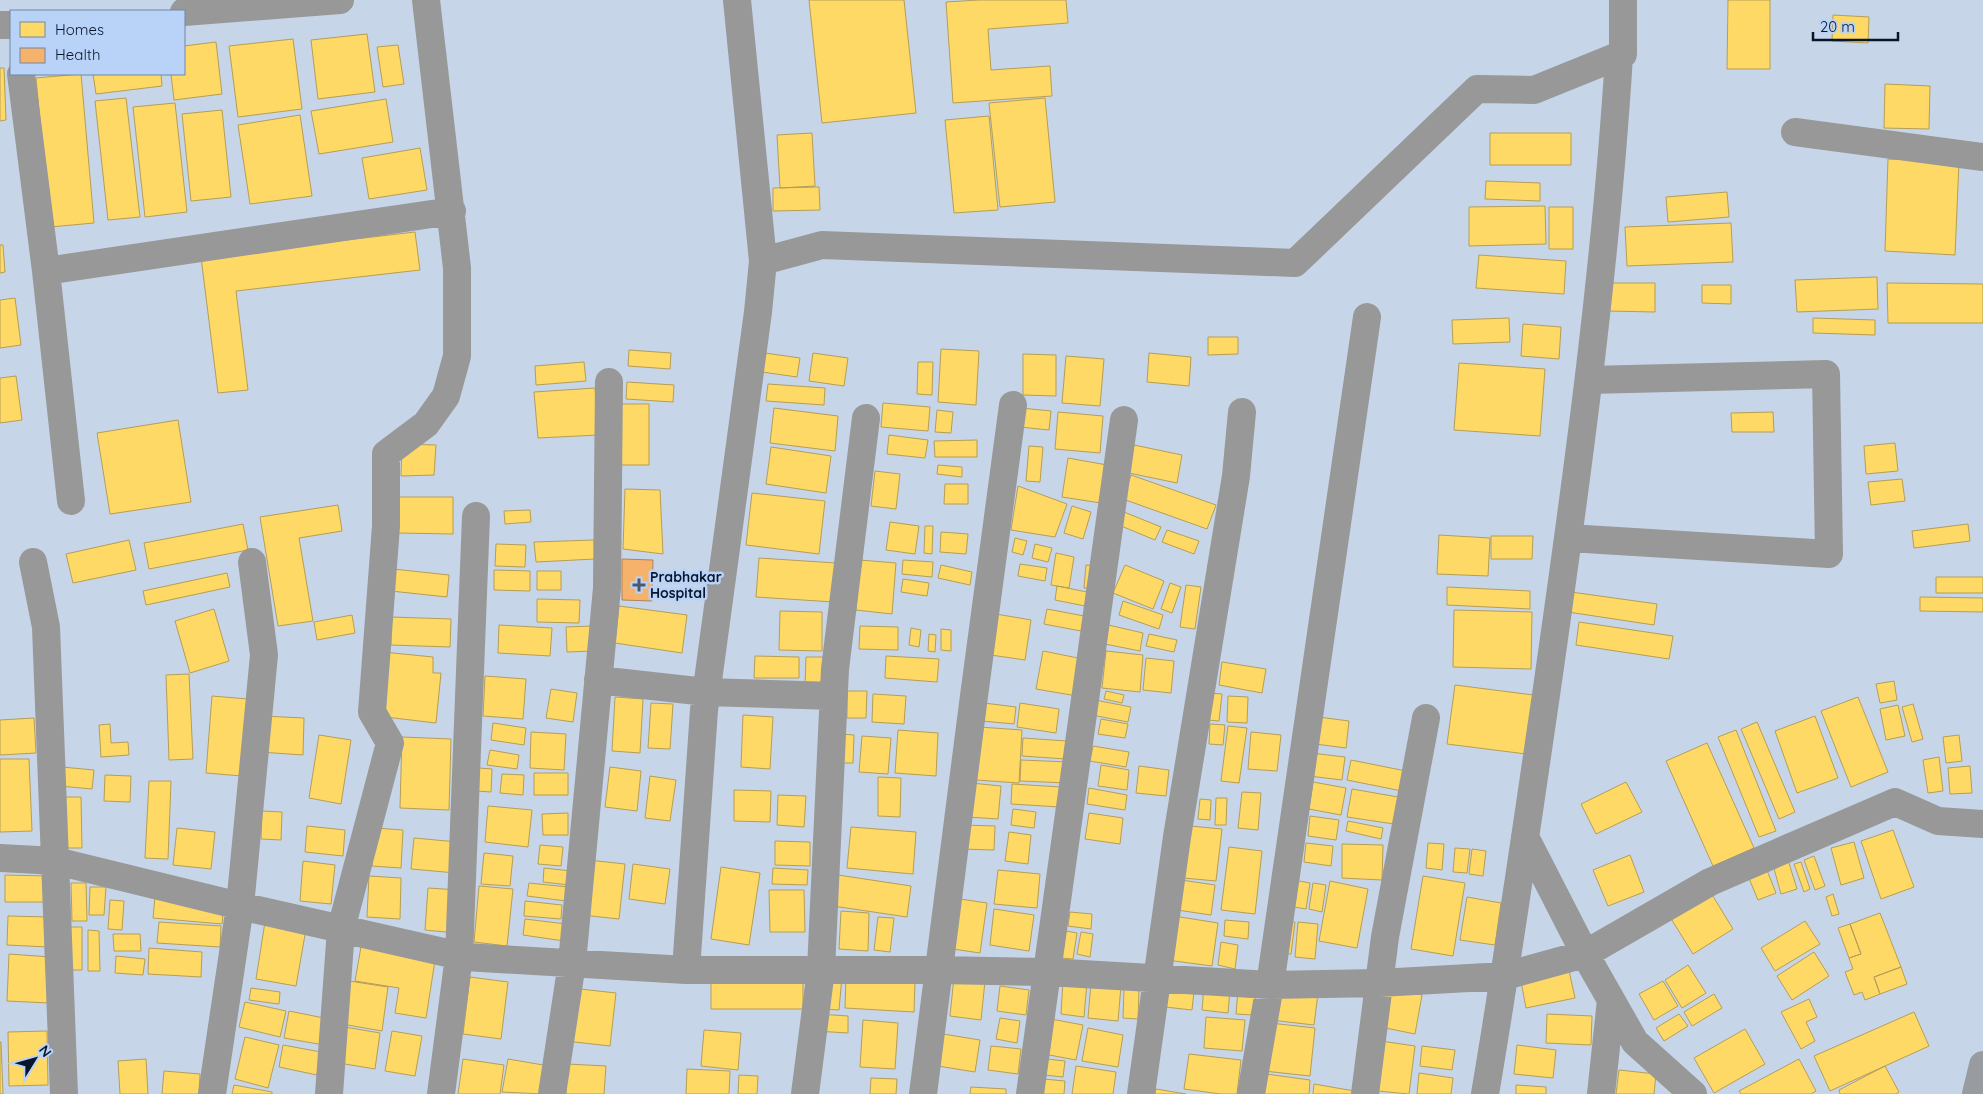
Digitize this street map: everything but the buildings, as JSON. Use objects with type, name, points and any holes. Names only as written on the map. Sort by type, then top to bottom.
[{"type":"main road","points":[[1976,1094],[1983,1066]]},
{"type":"street","points":[[185,12],[340,0]]},
{"type":"street","points":[[329,1094],[341,929],[390,743],[372,712],[386,526],[386,454],[426,424],[446,396],[457,356],[457,268],[452,211],[426,0]]},
{"type":"street","points":[[686,970],[706,692],[758,312],[763,261],[737,0]]},
{"type":"street","points":[[763,261],[822,245],[1296,263],[1477,88],[1534,90],[1623,54],[1623,0]]},
{"type":"street","points":[[1485,1094],[1505,976],[1569,538],[1589,380],[1613,151],[1619,56]]},
{"type":"street","points":[[21,75],[46,271],[71,501]]},
{"type":"street","points":[[1795,132],[1983,156]]},
{"type":"street","points":[[46,271],[452,211]]},
{"type":"street","points":[[1251,1094],[1270,985],[1367,317]]},
{"type":"street","points":[[1569,538],[1829,554],[1826,374],[1589,380]]},
{"type":"street","points":[[552,1094],[572,963],[607,588],[609,382]]},
{"type":"street","points":[[923,1094],[1013,405]]},
{"type":"street","points":[[1141,1094],[1179,828],[1236,476],[1242,412]]},
{"type":"street","points":[[805,1094],[821,970],[834,669],[866,418]]},
{"type":"street","points":[[1030,1094],[1124,420]]},
{"type":"street","points":[[442,1094],[459,956],[476,516]]},
{"type":"street","points":[[33,562],[46,627],[64,1094]]},
{"type":"street","points":[[212,1094],[240,906],[264,655],[252,562]]},
{"type":"street","points":[[598,680],[706,692],[834,696]]},
{"type":"street","points":[[1365,1094],[1384,937],[1426,718]]},
{"type":"street","points":[[0,858],[56,861],[240,906],[459,956],[686,970],[1048,972],[1270,985],[1379,983],[1505,976],[1585,954],[1710,882],[1895,802],[1938,821],[1983,824]]},
{"type":"street","points":[[1525,837],[1585,954],[1635,1042],[1692,1094]]},
{"type":"street","points":[[1602,1094],[1611,1000]]},
{"type":"place","name":"Prabhakar Hospital","points":[[639,585]]}]
